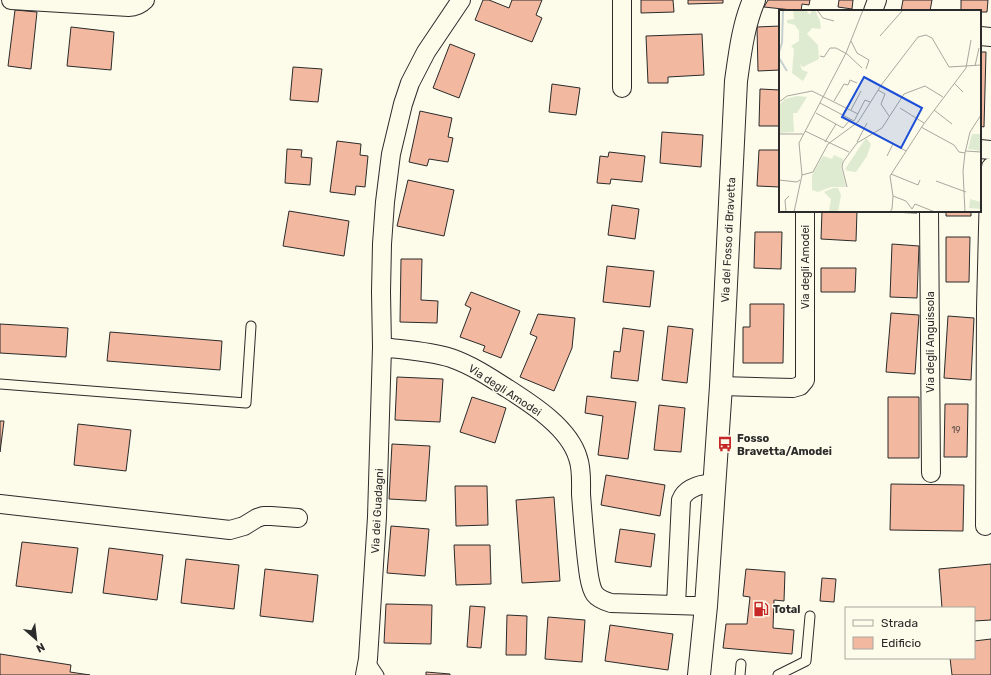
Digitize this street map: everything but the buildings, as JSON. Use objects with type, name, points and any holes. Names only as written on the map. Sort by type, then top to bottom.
[{"type":"main road","name":"Via del Fosso di Bravetta","points":[[699,675],[706,606],[721,386],[736,81],[741,45],[754,0]]},
{"type":"street","points":[[11,0],[129,7],[138,6],[145,0]]},
{"type":"street","points":[[382,347],[382,244],[388,175],[396,130],[410,82],[426,52],[461,0]]},
{"type":"street","points":[[622,0],[622,88]]},
{"type":"street","points":[[873,10],[877,0]]},
{"type":"street","points":[[981,36],[991,37]]},
{"type":"street","points":[[981,149],[991,150]]},
{"type":"street","points":[[985,526],[986,308],[989,189],[991,167]]},
{"type":"street","name":"Via degli Amodei","points":[[721,386],[793,388],[800,386],[804,380],[805,212]]},
{"type":"street","name":"Via degli Anguissola","points":[[929,212],[931,473]]},
{"type":"street","name":"Via degli Amodei","points":[[382,347],[440,355],[460,361],[489,377],[524,400],[549,418],[569,439],[576,451],[580,464],[587,564],[590,585],[593,593],[597,597],[611,603],[706,606]]},
{"type":"street","name":"Via dei Guadagni","points":[[366,667],[377,517],[382,347]]},
{"type":"street","points":[[676,605],[681,500],[683,494],[689,490],[697,486],[714,483]]},
{"type":"street","points":[[0,504],[230,530],[244,526],[263,516],[298,518]]},
{"type":"lane","points":[[0,384],[246,403],[252,326]]},
{"type":"lane","points":[[778,675],[806,661],[810,616]]},
{"type":"lane","points":[[740,675],[741,664]]},
{"type":"lane","points":[[366,667],[379,675]]},
{"type":"place","name":"Fosso Bravetta/Amodei","points":[[725,444]]},
{"type":"place","name":"Total","points":[[761,609]]}]
